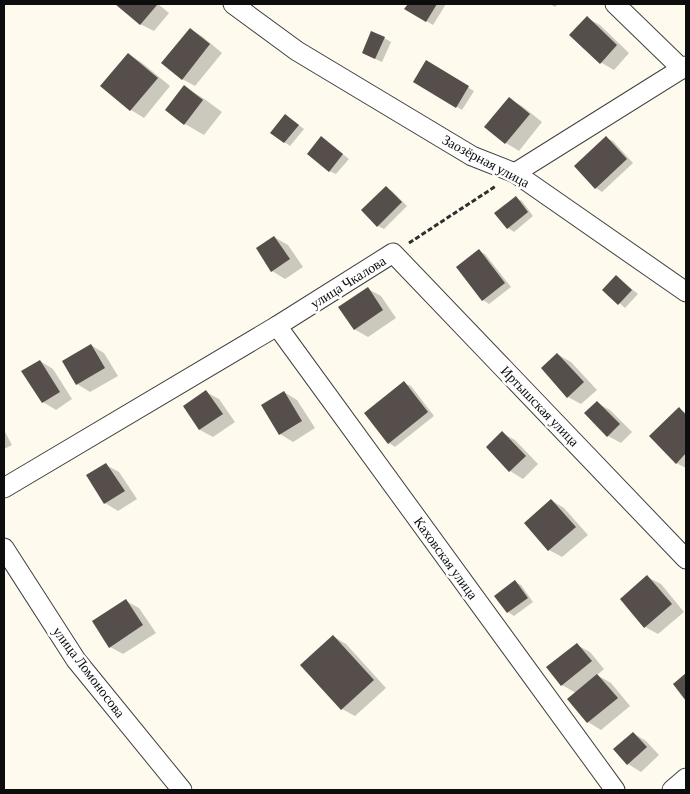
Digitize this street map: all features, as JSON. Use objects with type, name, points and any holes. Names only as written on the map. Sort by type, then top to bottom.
[{"type":"street","name":"Заозёрная улица","points":[[233,4],[297,51],[472,156],[515,173],[686,292]]},
{"type":"street","points":[[515,173],[684,68],[615,4]]},
{"type":"street","name":"улица Чкалова","points":[[4,488],[277,326],[393,253]]},
{"type":"street","name":"Иртышская улица","points":[[393,253],[686,559]]},
{"type":"street","name":"Каховская улица","points":[[277,326],[615,790]]},
{"type":"street","name":"улица Ломоносова","points":[[4,548],[76,660],[182,790]]},
{"type":"street","points":[[672,790],[686,778]]},
{"type":"path","name":"улица Чкалова","points":[[393,253],[515,173]]},
{"type":"building","points":[[115,4],[155,4],[157,5],[140,25]]},
{"type":"building","points":[[408,4],[437,4],[426,22],[404,9]]},
{"type":"building","points":[[587,16],[617,45],[600,64],[569,35]]},
{"type":"building","points":[[190,28],[210,44],[182,80],[161,63]]},
{"type":"building","points":[[371,31],[385,37],[375,59],[362,53]]},
{"type":"building","points":[[128,53],[158,78],[130,111],[100,86]]},
{"type":"building","points":[[426,60],[469,86],[456,108],[413,82]]},
{"type":"building","points":[[184,85],[203,100],[184,125],[165,110]]},
{"type":"building","points":[[509,97],[530,114],[505,144],[484,127]]},
{"type":"building","points":[[285,114],[299,125],[284,143],[270,133]]},
{"type":"building","points":[[321,136],[343,154],[329,172],[307,154]]},
{"type":"building","points":[[606,136],[627,159],[595,189],[574,166]]},
{"type":"building","points":[[386,186],[402,202],[377,227],[361,210]]},
{"type":"building","points":[[516,196],[528,212],[507,229],[494,213]]},
{"type":"building","points":[[274,236],[290,259],[271,272],[256,248]]},
{"type":"building","points":[[479,249],[505,283],[482,301],[456,267]]},
{"type":"building","points":[[616,275],[632,290],[618,305],[602,290]]},
{"type":"building","points":[[368,287],[383,310],[354,330],[338,307]]},
{"type":"building","points":[[91,344],[105,368],[76,385],[62,361]]},
{"type":"building","points":[[557,353],[584,382],[567,398],[541,368]]},
{"type":"building","points":[[40,360],[60,392],[42,403],[21,371]]},
{"type":"building","points":[[404,381],[428,412],[388,444],[364,413]]},
{"type":"building","points":[[206,390],[223,414],[199,430],[183,406]]},
{"type":"building","points":[[284,391],[302,421],[279,435],[261,405]]},
{"type":"building","points":[[597,401],[620,424],[607,437],[584,413]]},
{"type":"building","points":[[679,407],[686,415],[686,453],[676,464],[649,436]]},
{"type":"building","points":[[502,431],[526,456],[509,472],[486,447]]},
{"type":"building","points":[[106,463],[125,491],[104,504],[86,475]]},
{"type":"building","points":[[551,499],[576,527],[548,551],[524,523]]},
{"type":"building","points":[[647,575],[672,604],[644,628],[620,599]]},
{"type":"building","points":[[515,580],[528,598],[507,613],[494,596]]},
{"type":"building","points":[[126,599],[143,625],[109,648],[92,621]]},
{"type":"building","points":[[333,635],[374,680],[341,710],[300,665]]},
{"type":"building","points":[[577,643],[592,661],[561,686],[546,667]]},
{"type":"building","points":[[686,673],[686,701],[673,684]]},
{"type":"building","points":[[597,674],[618,698],[587,723],[567,699]]},
{"type":"building","points":[[633,732],[647,747],[627,765],[613,749]]}]
